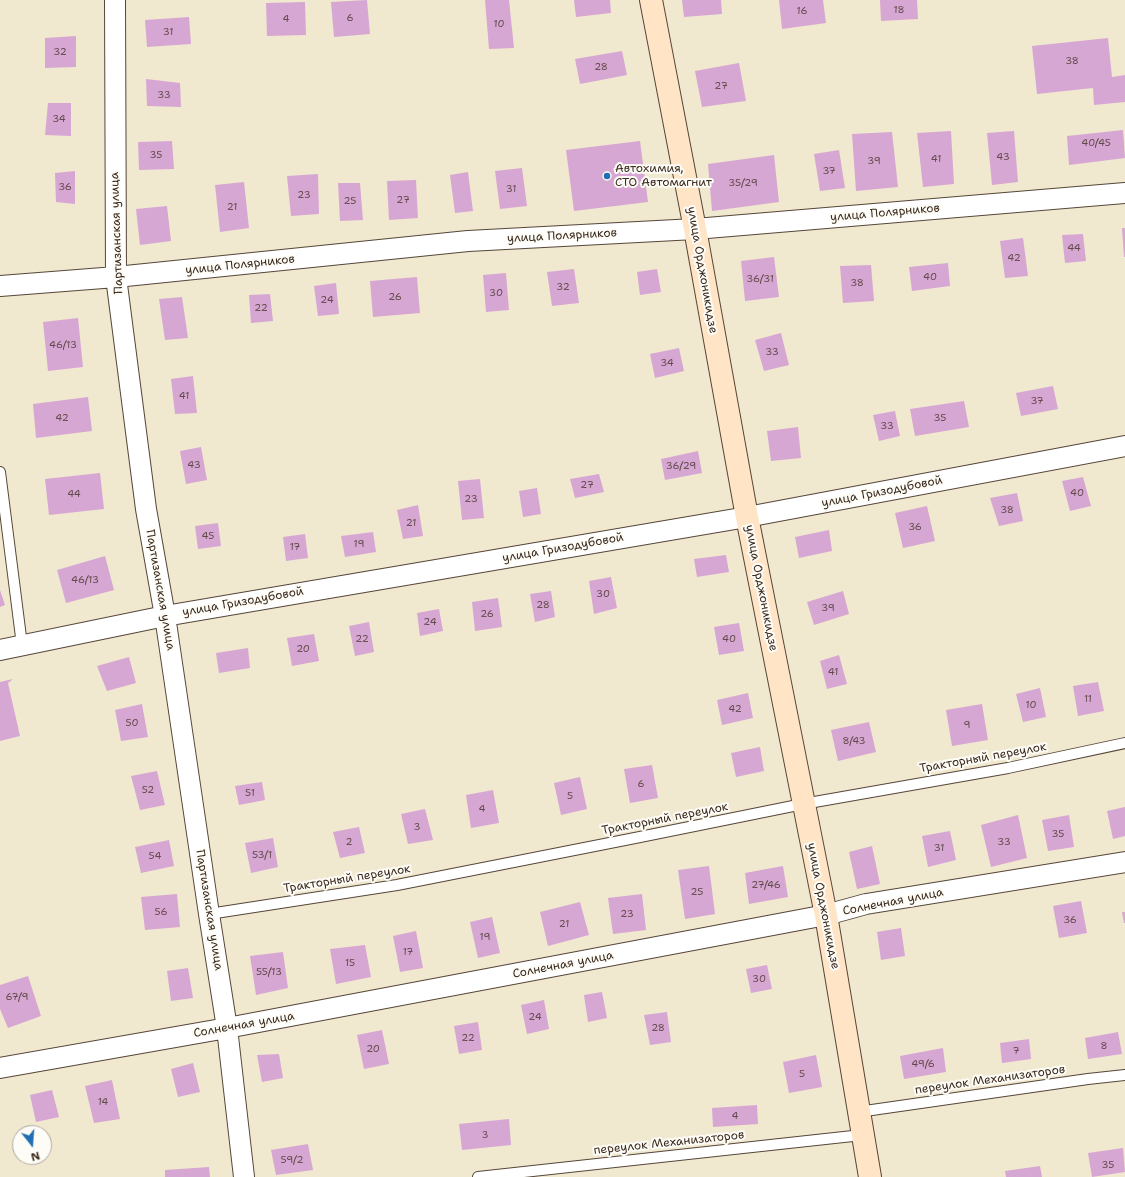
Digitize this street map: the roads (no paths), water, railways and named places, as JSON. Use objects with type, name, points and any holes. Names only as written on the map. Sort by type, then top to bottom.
[{"type":"main road","name":"улица Орджоникидзе","points":[[651,0],[748,517],[826,916],[870,1177]]},
{"type":"street","name":"Партизанская улица","points":[[115,0],[116,277],[146,509],[165,616],[227,1028],[244,1177]]},
{"type":"street","name":"улица Полярников","points":[[0,286],[116,277],[468,241],[695,229],[1125,193]]},
{"type":"street","name":"улица Гризодубовой","points":[[0,650],[165,616],[748,517],[1125,446]]},
{"type":"street","name":"Солнечная улица","points":[[0,1068],[227,1028],[826,916],[866,904],[1125,862]]},
{"type":"lane","points":[[0,472],[22,645]]},
{"type":"lane","name":"Тракторный переулок","points":[[209,914],[397,885],[803,804],[1008,768],[1125,743]]},
{"type":"lane","name":"переулок Механизаторов","points":[[858,1112],[1125,1075]]},
{"type":"lane","name":"переулок Механизаторов","points":[[478,1177],[862,1135]]},
{"type":"place","name":"Автохимия, СТО Автомагнит","points":[[607,176]]}]
